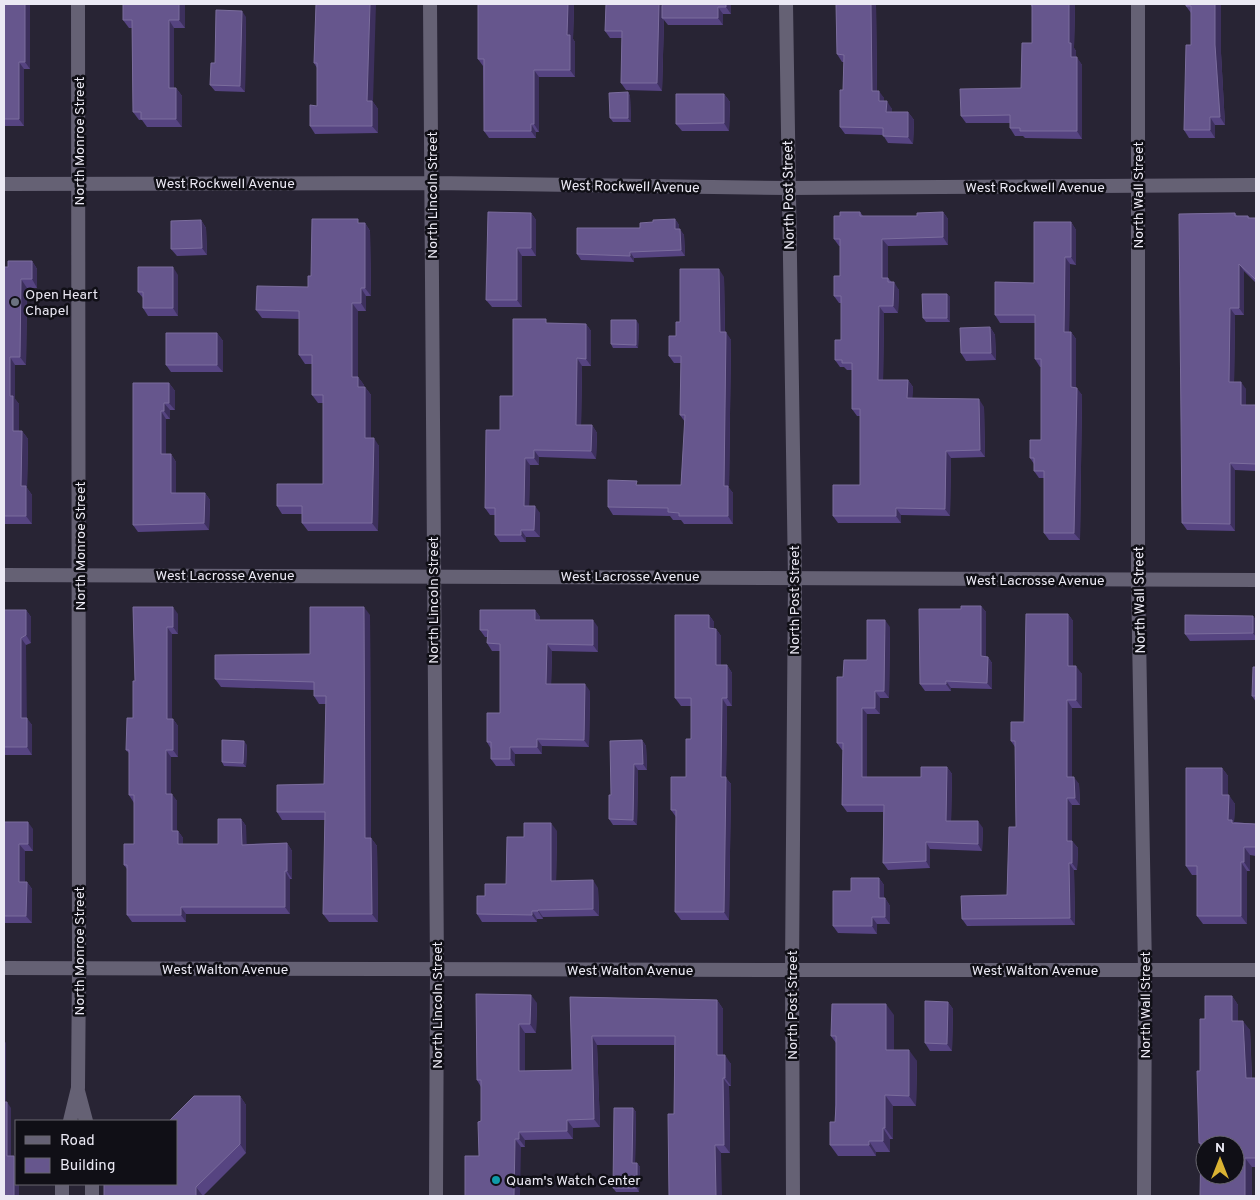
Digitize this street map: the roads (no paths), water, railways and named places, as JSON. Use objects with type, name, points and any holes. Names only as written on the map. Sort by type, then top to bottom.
[{"type":"street","name":"North Monroe Street","points":[[70,1120],[78,1088],[79,968],[78,4]]},
{"type":"street","name":"North Lincoln Street","points":[[430,4],[437,970],[436,1196]]},
{"type":"street","name":"North Post Street","points":[[786,4],[795,578],[792,970],[793,1196]]},
{"type":"street","name":"North Wall Street","points":[[1138,4],[1138,580],[1146,970],[1144,1196]]},
{"type":"street","name":"West Rockwell Avenue","points":[[4,184],[432,183],[788,188],[1256,185]]},
{"type":"street","name":"West Lacrosse Avenue","points":[[4,575],[433,575],[1256,580]]},
{"type":"street","name":"West Walton Avenue","points":[[4,968],[1256,970]]},
{"type":"street","name":"North Monroe Street","points":[[78,1088],[86,1120]]},
{"type":"place","name":"Open Heart Chapel","points":[[15,302]]},
{"type":"place","name":"Quam's Watch Center","points":[[496,1180]]}]
